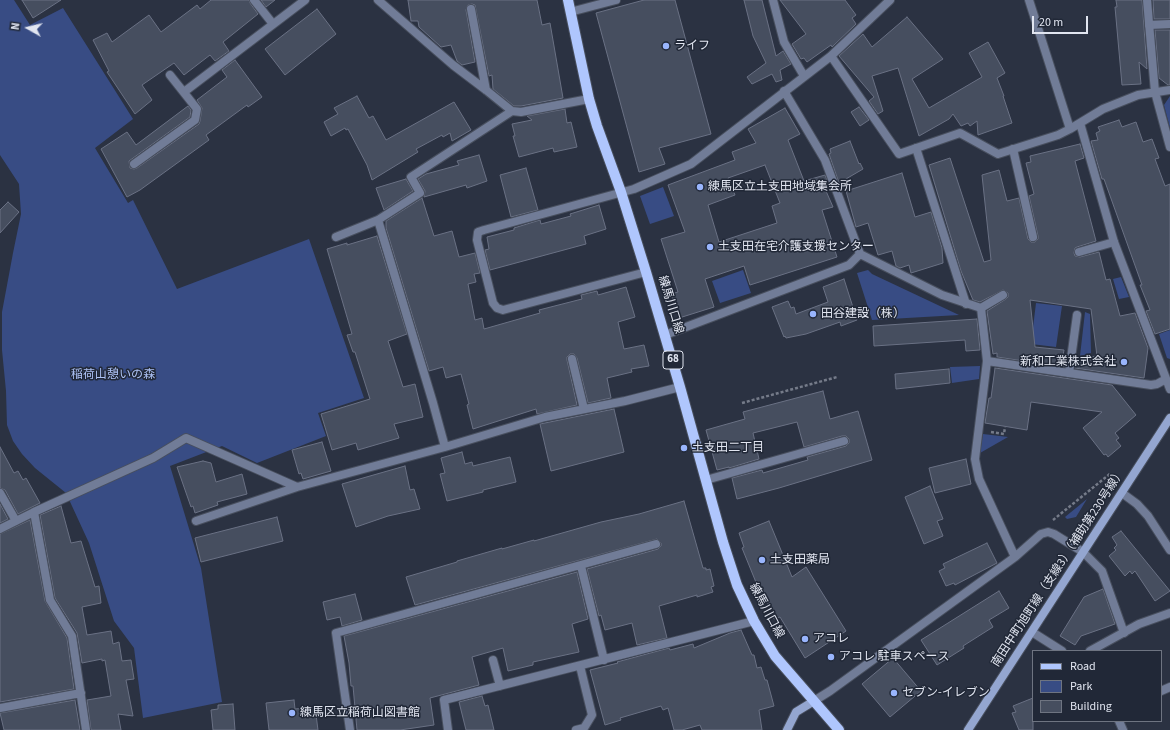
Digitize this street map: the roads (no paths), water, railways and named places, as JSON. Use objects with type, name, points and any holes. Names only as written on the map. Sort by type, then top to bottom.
[{"type":"main road","name":"練馬川口線","points":[[568,0],[589,99],[597,126],[621,192],[646,272],[680,386],[723,542],[737,585],[754,621],[775,656],[839,730]]},
{"type":"main road","name":"南田中町旭町線（支線3）（補助第230号線）","points":[[968,730],[1170,418]]},
{"type":"main road","points":[[787,730],[796,712],[814,701]]},
{"type":"street","points":[[254,0],[273,24]]},
{"type":"street","points":[[184,92],[305,0]]},
{"type":"street","points":[[378,0],[453,65],[512,111],[522,112],[589,99]]},
{"type":"street","points":[[570,12],[616,0]]},
{"type":"street","points":[[773,0],[784,42],[804,76]]},
{"type":"street","points":[[646,272],[503,310],[497,308],[494,303],[477,240],[478,232],[637,188],[691,164],[831,56],[890,0]]},
{"type":"street","points":[[1029,0],[1070,129]]},
{"type":"street","points":[[1147,0],[1155,92],[1166,119],[1170,147]]},
{"type":"street","points":[[471,9],[486,90]]},
{"type":"street","points":[[1149,25],[1170,24]]},
{"type":"street","points":[[831,56],[899,154],[960,133],[998,154],[1058,135],[1103,109],[1138,95],[1170,90]]},
{"type":"street","points":[[134,164],[195,120],[197,109],[170,75]]},
{"type":"street","points":[[784,91],[825,160],[860,254],[942,295],[980,308]]},
{"type":"street","points":[[336,237],[378,220],[420,193],[412,177],[512,111]]},
{"type":"street","points":[[1080,123],[1114,242],[1170,389]]},
{"type":"street","points":[[916,148],[966,304]]},
{"type":"street","points":[[1012,149],[1033,237]]},
{"type":"street","points":[[378,220],[445,447]]},
{"type":"street","points":[[1079,252],[1114,242]]},
{"type":"street","points":[[665,335],[849,265],[860,254]]},
{"type":"street","points":[[980,308],[1003,295]]},
{"type":"street","points":[[980,308],[987,361],[975,458],[979,479],[1015,557]]},
{"type":"street","points":[[1069,373],[1077,315]]},
{"type":"street","points":[[572,359],[584,409]]},
{"type":"street","points":[[987,361],[1151,385],[1157,384],[1166,379]]},
{"type":"street","points":[[196,521],[297,487],[445,447],[524,423],[624,401],[680,386]]},
{"type":"street","points":[[0,529],[153,458],[186,438],[297,487]]},
{"type":"street","points":[[706,480],[844,441]]},
{"type":"street","points":[[0,493],[16,522]]},
{"type":"street","points":[[1122,493],[1137,504],[1148,516],[1170,550]]},
{"type":"street","points":[[34,512],[50,600],[72,636],[86,730]]},
{"type":"street","points":[[814,701],[1015,557],[1041,534],[1048,532],[1054,534],[1083,552],[1102,571],[1124,633]]},
{"type":"street","points":[[350,730],[336,633],[656,544]]},
{"type":"street","points":[[581,566],[604,660]]},
{"type":"street","points":[[1092,650],[1139,624],[1170,613]]},
{"type":"street","points":[[448,730],[444,700],[754,621]]},
{"type":"street","points":[[1032,632],[1060,650]]},
{"type":"street","points":[[493,660],[500,686]]},
{"type":"street","points":[[576,730],[584,728],[592,715],[580,666]]},
{"type":"street","points":[[0,708],[81,693]]},
{"type":"place","name":"ライフ","points":[[666,46]]},
{"type":"place","name":"練馬区立土支田地域集会所","points":[[700,187]]},
{"type":"place","name":"土支田在宅介護支援センター","points":[[710,247]]},
{"type":"place","name":"田谷建設（株）","points":[[813,314]]},
{"type":"place","name":"新和工業株式会社","points":[[1124,362]]},
{"type":"place","name":"土支田二丁目","points":[[684,448]]},
{"type":"place","name":"土支田薬局","points":[[762,560]]},
{"type":"place","name":"アコレ","points":[[805,639]]},
{"type":"place","name":"アコレ 駐車スペース","points":[[831,657]]},
{"type":"place","name":"セブン-イレブン","points":[[894,693]]},
{"type":"place","name":"練馬区立稲荷山図書館","points":[[292,713]]},
{"type":"park label","name":"稲荷山憩いの森","points":[[113,375]]}]
